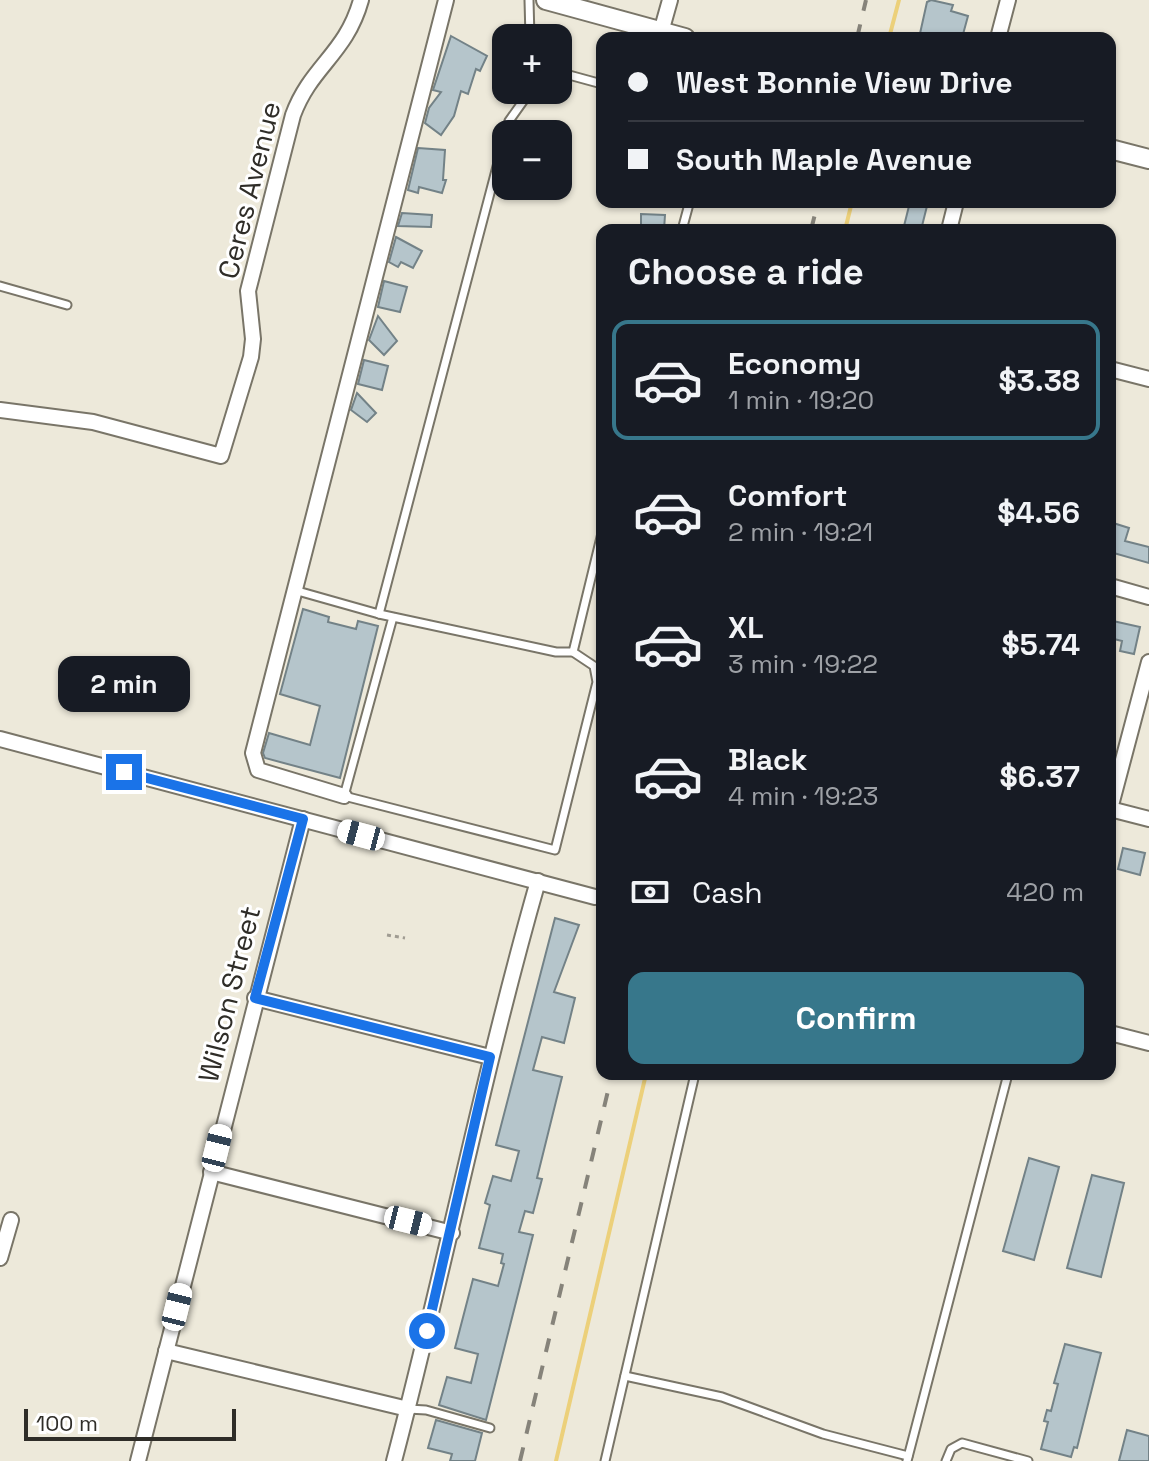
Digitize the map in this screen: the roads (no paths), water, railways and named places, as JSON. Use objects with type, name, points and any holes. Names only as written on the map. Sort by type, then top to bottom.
[{"type":"street","name":"Ceres Avenue","points":[[0,410],[93,422],[221,456],[251,357],[253,339],[248,291],[293,115],[302,91],[339,51],[354,25],[361,0]]},
{"type":"street","points":[[344,796],[262,772],[252,760],[292,590],[446,0]]},
{"type":"street","points":[[546,0],[661,32],[670,0]]},
{"type":"street","points":[[1000,32],[1008,0]]},
{"type":"street","points":[[1116,151],[1149,159]]},
{"type":"street","points":[[1116,371],[1149,379]]},
{"type":"street","points":[[1116,588],[1149,597]]},
{"type":"street","points":[[1116,786],[1149,662]]},
{"type":"street","points":[[0,739],[595,897]]},
{"type":"street","points":[[1116,811],[1149,819]]},
{"type":"street","name":"Wilson Street","points":[[138,1461],[303,819]]},
{"type":"street","points":[[394,1461],[452,1233],[490,1057],[538,881]]},
{"type":"street","points":[[255,998],[490,1057]]},
{"type":"street","points":[[1116,1035],[1149,1043]]},
{"type":"street","points":[[211,1172],[452,1233]]},
{"type":"street","points":[[0,1258],[11,1220]]},
{"type":"street","points":[[166,1351],[408,1409]]},
{"type":"lane","points":[[529,0],[530,24]]},
{"type":"lane","points":[[572,76],[596,82]]},
{"type":"lane","points":[[379,614],[509,121],[521,104]]},
{"type":"lane","points":[[0,286],[67,305]]},
{"type":"lane","points":[[573,652],[596,558]]},
{"type":"lane","points":[[292,590],[379,614],[556,652],[573,652],[594,666],[596,671]]},
{"type":"lane","points":[[393,617],[344,796],[555,850],[596,678]]},
{"type":"lane","points":[[605,1461],[694,1080]]},
{"type":"lane","points":[[625,1376],[722,1397],[823,1434],[908,1459],[1006,1080]]},
{"type":"lane","points":[[408,1409],[426,1410],[490,1428]]},
{"type":"lane","points":[[946,1461],[951,1449],[962,1443],[1028,1461]]},
{"type":"waterway","points":[[891,32],[899,0]]},
{"type":"waterway","points":[[846,224],[850,208]]},
{"type":"waterway","points":[[556,1461],[645,1080]]},
{"type":"railway","points":[[858,32],[866,0]]},
{"type":"railway","points":[[812,224],[816,208]]},
{"type":"railway","points":[[520,1461],[611,1080]]}]
